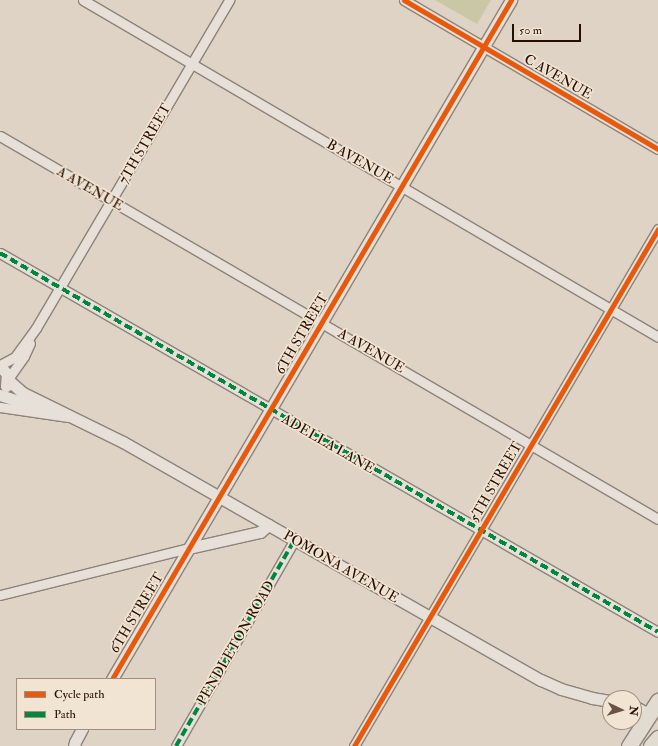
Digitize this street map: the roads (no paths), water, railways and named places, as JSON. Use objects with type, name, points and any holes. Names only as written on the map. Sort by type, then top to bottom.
[{"type":"highway","points":[[629,746],[648,714],[658,701]]},
{"type":"highway","points":[[651,746],[658,738]]},
{"type":"street","name":"B AVENUE","points":[[83,0],[658,337]]},
{"type":"street","name":"7TH STREET","points":[[0,366],[15,357],[36,328],[61,288],[229,0]]},
{"type":"street","name":"C AVENUE","points":[[404,0],[658,149]]},
{"type":"street","name":"6TH STREET","points":[[113,678],[512,0]]},
{"type":"street","name":"A AVENUE","points":[[0,136],[322,322],[658,519]]},
{"type":"street","name":"5TH STREET","points":[[354,746],[658,229]]},
{"type":"street","name":"ADELLA LANE","points":[[0,253],[658,632]]},
{"type":"street","name":"7TH STREET","points":[[8,380],[24,356],[36,328]]},
{"type":"street","name":"POMONA AVENUE","points":[[0,366],[4,369],[8,380],[23,393],[123,442],[268,526],[296,539],[430,618],[541,680],[560,690],[602,700]]},
{"type":"street","points":[[8,380],[4,391],[0,395],[76,418]]},
{"type":"street","name":"POMONA AVENUE","points":[[0,407],[76,418]]},
{"type":"street","points":[[0,595],[260,532],[268,526]]},
{"type":"street","name":"PENDLETON ROAD","points":[[176,746],[296,539]]},
{"type":"street","points":[[642,711],[648,714]]},
{"type":"street","points":[[74,746],[74,742],[81,730]]}]
